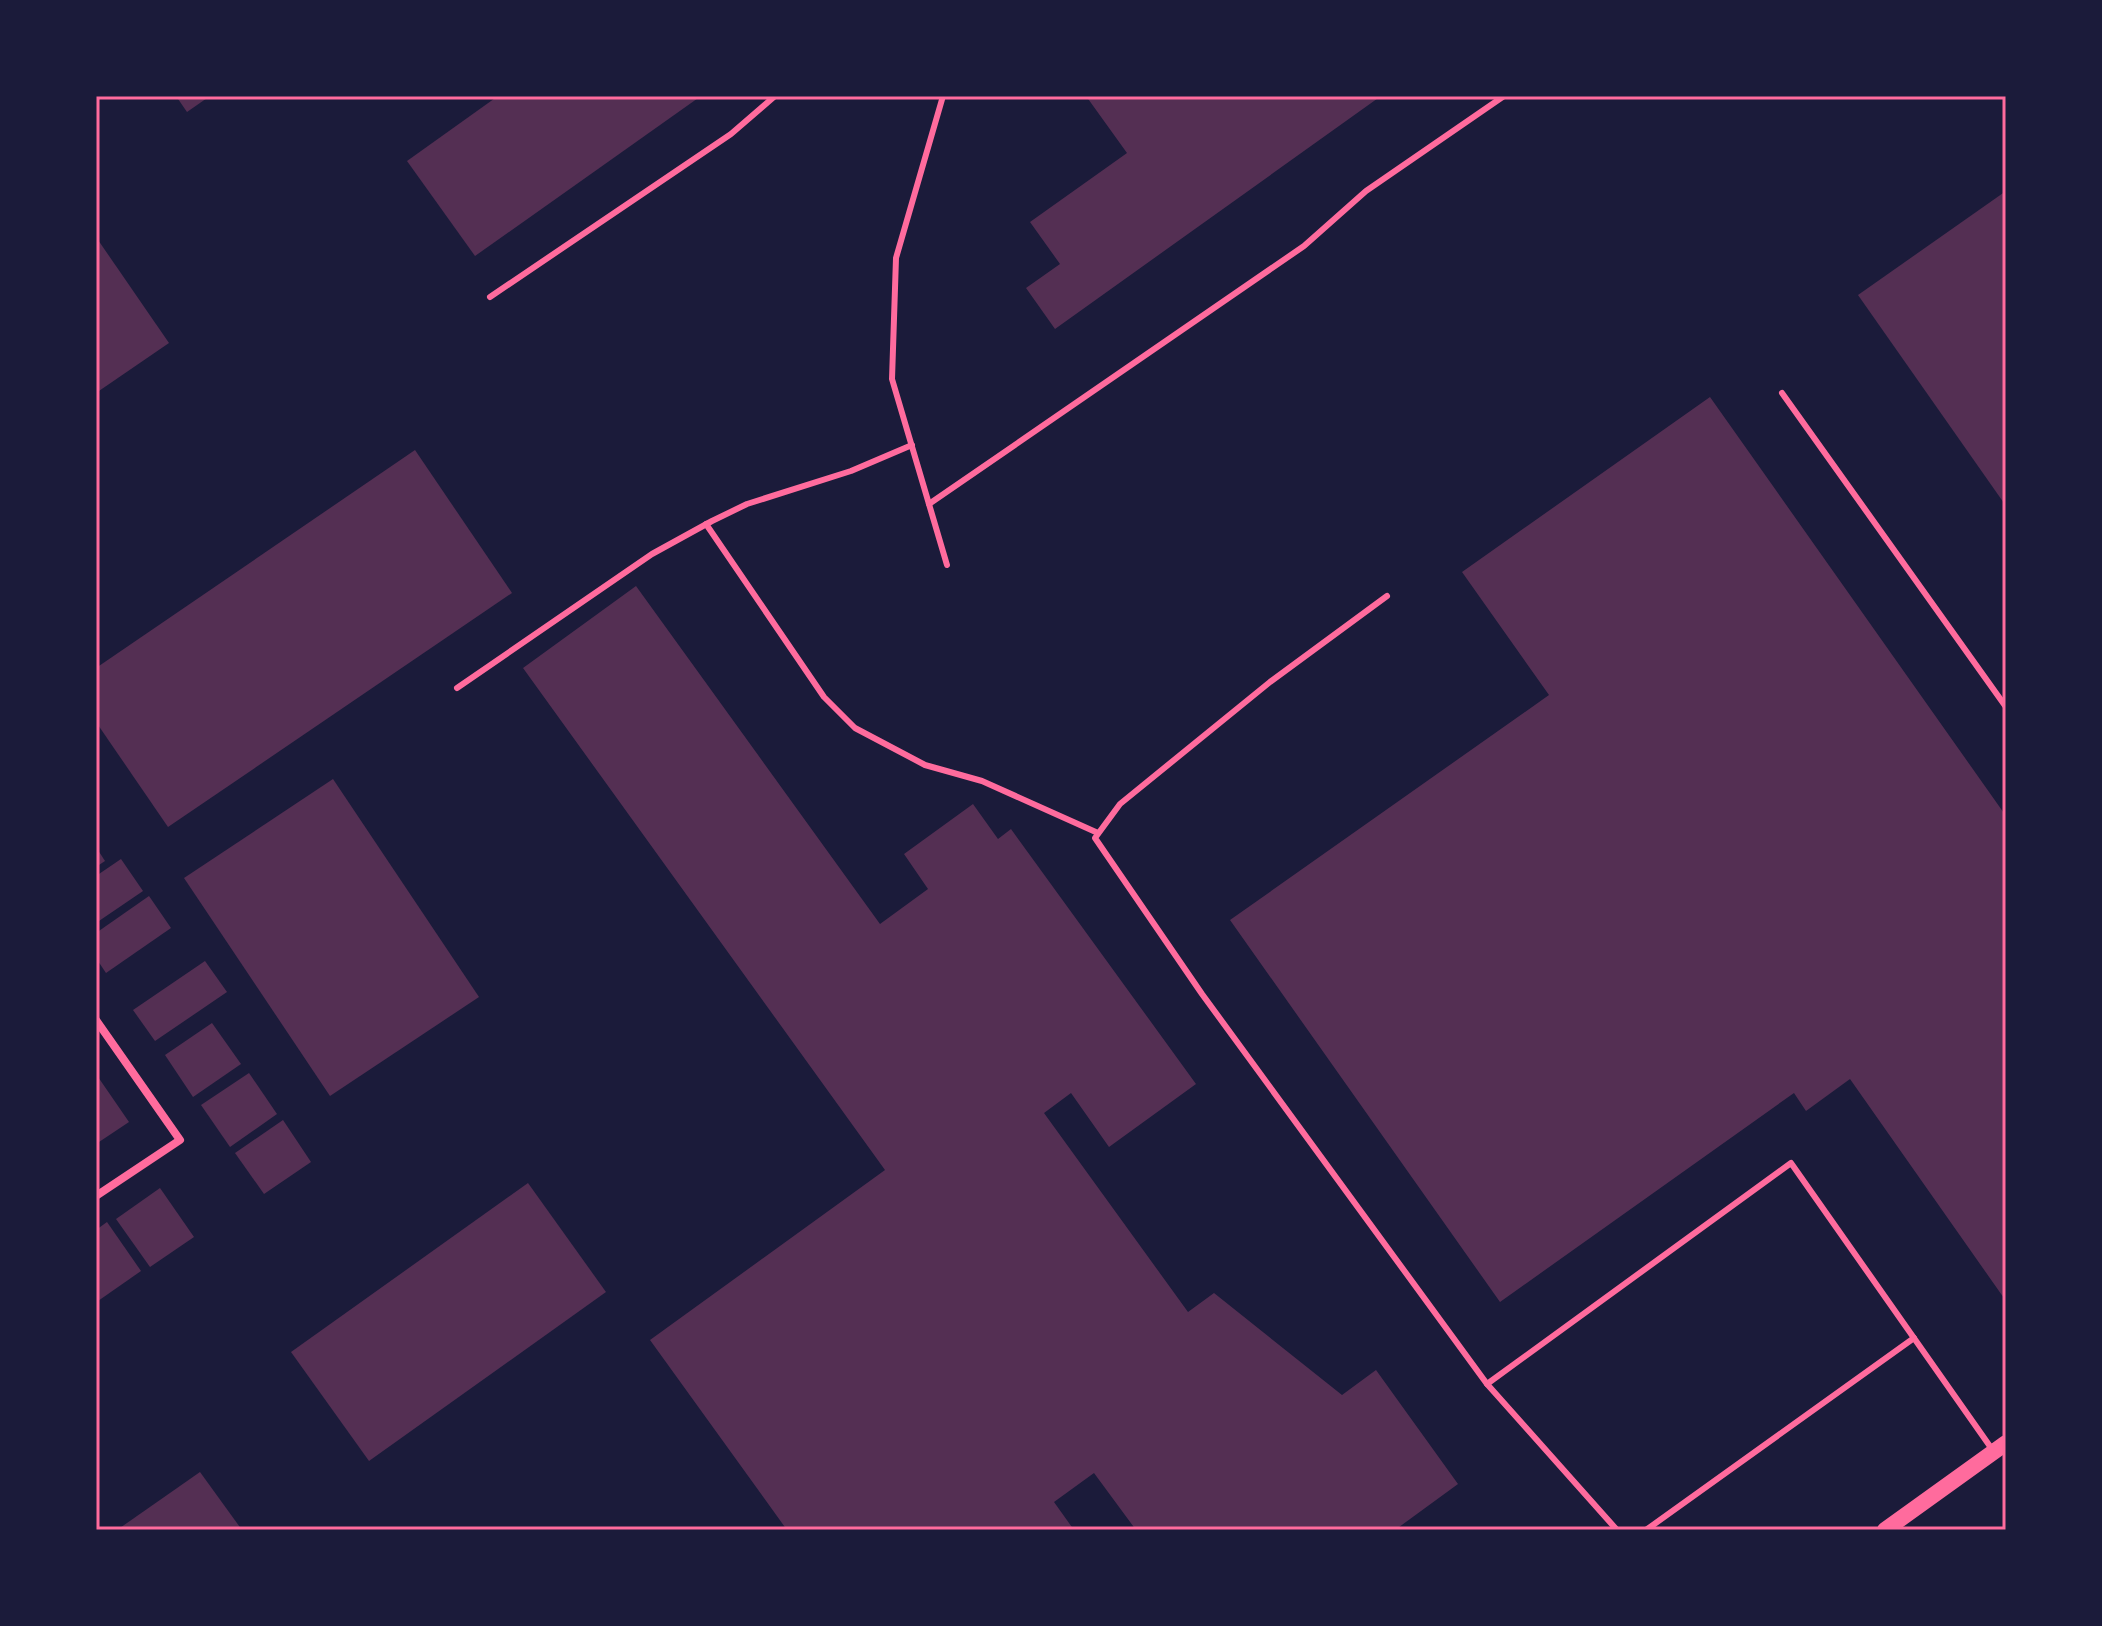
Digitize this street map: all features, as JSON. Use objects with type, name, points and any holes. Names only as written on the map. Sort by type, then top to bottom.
[{"type":"main road","points":[[1885,1530],[2000,1447]]},
{"type":"street","points":[[96,1020],[180,1140],[96,1196]]},
{"type":"lane","points":[[490,297],[731,134],[775,96]]},
{"type":"lane","points":[[943,96],[896,258],[892,379],[947,565]]},
{"type":"lane","points":[[929,504],[1304,246],[1366,191],[1504,96]]},
{"type":"lane","points":[[1782,393],[2006,707]]},
{"type":"lane","points":[[457,688],[652,554],[706,524],[747,504],[851,471],[912,445]]},
{"type":"lane","points":[[706,524],[824,697],[855,728],[925,765],[982,781],[1098,833]]},
{"type":"lane","points":[[1387,596],[1270,682],[1120,804],[1095,838],[1127,887],[1487,1384],[1617,1530]]},
{"type":"lane","points":[[1487,1384],[1791,1163],[1914,1338],[2000,1447]]},
{"type":"lane","points":[[1646,1530],[1914,1338]]},
{"type":"building","points":[[176,96],[210,96],[187,112]]},
{"type":"building","points":[[498,96],[701,96],[475,256],[407,161]]},
{"type":"building","points":[[1086,96],[1381,96],[1055,329],[1026,288],[1060,264],[1030,222],[1127,153]]},
{"type":"building","points":[[2006,191],[2006,506],[1858,295]]},
{"type":"building","points":[[96,237],[169,343],[96,393]]},
{"type":"building","points":[[1710,397],[2006,816],[2006,1301],[1850,1079],[1806,1111],[1794,1093],[1500,1302],[1230,920],[1549,695],[1462,572]]},
{"type":"building","points":[[415,450],[512,593],[168,827],[96,722],[96,668]]},
{"type":"building","points":[[636,586],[880,924],[928,889],[904,854],[973,804],[998,839],[1011,829],[1196,1084],[1109,1147],[1071,1093],[1044,1113],[1188,1312],[1214,1293],[1342,1395],[1376,1370],[1458,1484],[1395,1530],[1136,1530],[1094,1473],[1054,1502],[1074,1530],[787,1530],[650,1340],[885,1170],[523,668]]},
{"type":"building","points":[[333,779],[479,997],[330,1096],[184,878]]},
{"type":"building","points":[[96,847],[105,861],[96,867]]},
{"type":"building","points":[[121,859],[143,891],[96,923],[96,876]]},
{"type":"building","points":[[149,896],[171,928],[106,973],[96,958],[96,933]]},
{"type":"building","points":[[205,961],[227,992],[155,1041],[133,1010]]},
{"type":"building","points":[[212,1023],[241,1064],[193,1097],[165,1055]]},
{"type":"building","points":[[249,1073],[277,1114],[230,1147],[201,1105]]},
{"type":"building","points":[[96,1074],[129,1122],[96,1144]]},
{"type":"building","points":[[283,1120],[311,1162],[264,1194],[235,1153]]},
{"type":"building","points":[[528,1183],[606,1292],[369,1461],[291,1352]]},
{"type":"building","points":[[160,1188],[194,1237],[150,1267],[116,1219]]},
{"type":"building","points":[[107,1222],[141,1271],[98,1301],[96,1230]]},
{"type":"building","points":[[200,1472],[242,1530],[117,1530]]}]
